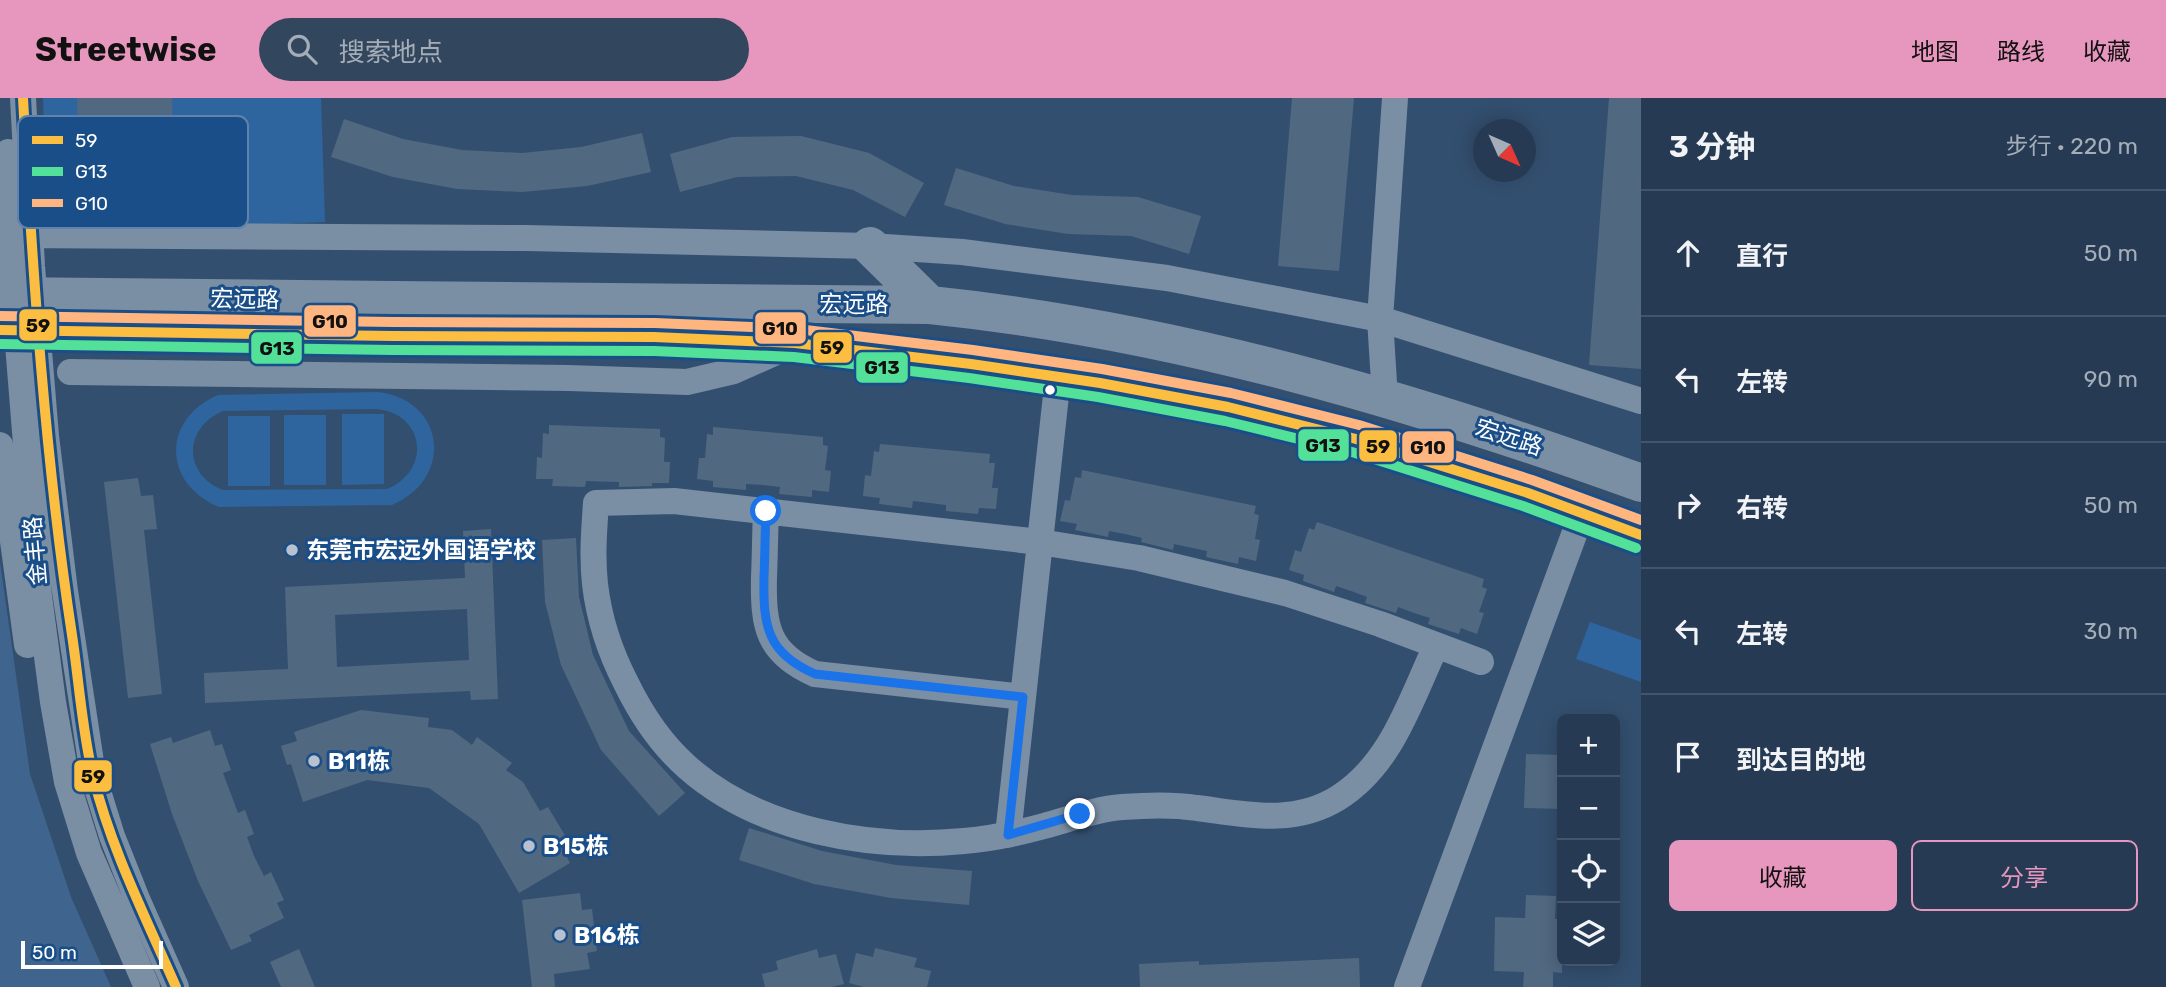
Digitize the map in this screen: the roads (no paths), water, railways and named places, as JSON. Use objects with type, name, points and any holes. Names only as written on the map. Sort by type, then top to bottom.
[{"type":"highway","points":[[870,246],[930,305]]},
{"type":"highway","name":"宏远路","points":[[0,296],[393,318],[653,337],[796,343],[1058,377],[1228,407],[1343,436],[1528,493],[1641,535]]},
{"type":"highway","name":"宏远路","points":[[0,330],[930,305],[1009,313],[1151,338],[1272,367],[1385,398],[1641,483]]},
{"type":"street","name":"金丰路","points":[[5,98],[4,158],[18,221]]},
{"type":"street","name":"金丰路","points":[[23,98],[23,116]]},
{"type":"street","points":[[1385,398],[1380,319],[1395,98]]},
{"type":"street","name":"金丰路","points":[[19,228],[65,591],[93,775],[122,861],[176,987]]},
{"type":"street","name":"金丰路","points":[[21,228],[39,596],[63,758],[67,782],[89,853],[146,987]]},
{"type":"street","points":[[21,235],[527,238],[870,246],[961,252],[1167,278],[1380,319],[1641,401]]},
{"type":"street","points":[[70,372],[687,382],[734,371],[796,343]]},
{"type":"street","points":[[1008,835],[1058,377]]},
{"type":"street","points":[[0,446],[38,718],[63,758]]},
{"type":"street","points":[[1436,646],[1386,752],[1364,779],[1335,800],[1303,813],[1269,818],[1196,807],[1157,805],[1119,807],[1080,814],[1008,835],[966,841],[912,843],[837,835],[756,811],[719,792],[686,766],[658,736],[635,701],[616,664],[603,626],[594,572],[596,503],[674,501],[1040,542],[1139,558],[1236,580],[1333,608],[1481,662]]},
{"type":"street","points":[[766,511],[763,612],[768,633],[780,651],[796,665],[815,674],[1023,697]]},
{"type":"street","points":[[1407,987],[1582,513]]},
{"type":"place","name":"东莞市宏远外国语学校","points":[[292,550]]},
{"type":"place","name":"B11栋","points":[[314,761]]},
{"type":"place","name":"B15栋","points":[[529,846]]},
{"type":"place","name":"B16栋","points":[[560,935]]}]
